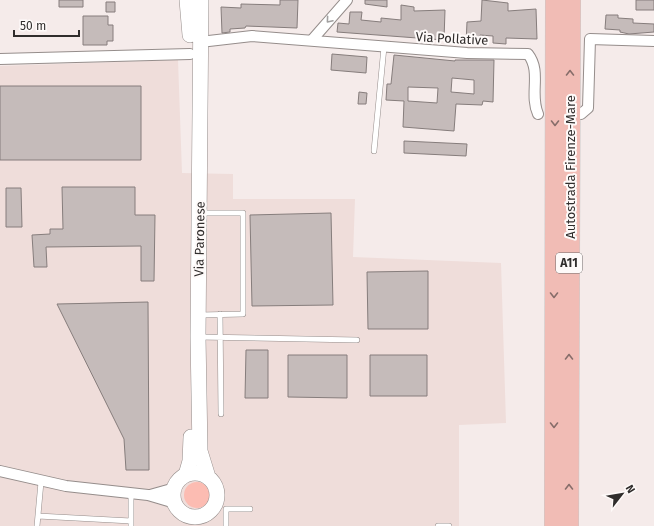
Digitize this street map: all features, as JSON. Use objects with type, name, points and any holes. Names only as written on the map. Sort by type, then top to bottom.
[{"type":"highway","name":"Autostrada Firenze-Mare","points":[[554,526],[555,0]]},
{"type":"highway","name":"Autostrada Firenze-Mare","points":[[569,526],[571,0]]},
{"type":"main road","name":"Via Paronese","points":[[187,0],[190,22],[191,452],[186,475],[177,483],[175,495],[187,520],[198,517],[202,521],[210,512],[217,500],[216,487],[208,476],[200,451],[198,315],[201,0]]},
{"type":"main road","points":[[186,475],[193,473],[208,476]]},
{"type":"street","points":[[312,40],[347,0]]},
{"type":"street","name":"Via Pollative","points":[[200,42],[252,36],[467,53],[528,54],[535,67],[534,105],[538,114]]},
{"type":"street","points":[[581,114],[588,108],[590,39],[654,41]]},
{"type":"street","points":[[0,59],[190,54]]},
{"type":"street","points":[[0,471],[41,482],[102,492],[175,495]]},
{"type":"street","points":[[148,495],[175,495]]},
{"type":"lane","points":[[374,151],[384,47]]},
{"type":"lane","points":[[198,315],[244,314],[243,213],[200,213]]},
{"type":"lane","points":[[220,314],[221,414]]},
{"type":"lane","points":[[198,336],[220,338],[357,340]]},
{"type":"lane","points":[[37,526],[41,482]]},
{"type":"lane","points":[[38,516],[131,523],[132,494]]},
{"type":"lane","points":[[226,526],[226,509],[250,509]]},
{"type":"lane","points":[[438,526],[449,526]]},
{"type":"shaded area","points":[[178,60],[182,173],[233,174],[233,199],[355,199],[353,257],[501,263],[506,423],[459,425],[459,526],[0,526],[0,66]]},
{"type":"shaded area","points":[[197,482],[206,486],[210,495],[206,504],[197,508],[188,504],[184,495],[188,486]]},
{"type":"building","points":[[59,0],[83,0],[83,7],[59,7]]},
{"type":"building","points":[[280,0],[298,0],[297,28],[246,26],[245,28],[230,29],[230,32],[222,33],[221,7],[241,8],[241,4],[280,5]]},
{"type":"building","points":[[365,0],[387,0],[387,7],[365,4]]},
{"type":"building","points":[[482,0],[508,3],[508,11],[536,9],[537,39],[506,38],[506,44],[493,43],[493,36],[480,35],[480,44],[466,44],[467,22],[481,21]]},
{"type":"building","points":[[636,0],[654,0],[654,10],[636,10]]},
{"type":"building","points":[[106,2],[115,2],[115,12],[106,12]]},
{"type":"building","points":[[401,5],[414,7],[414,11],[445,10],[444,40],[337,32],[338,23],[349,24],[350,12],[362,12],[361,20],[381,22],[381,18],[401,20]]},
{"type":"building","points":[[606,15],[618,15],[618,18],[633,19],[633,23],[654,24],[654,32],[629,34],[620,32],[620,30],[605,29]]},
{"type":"building","points":[[83,16],[108,16],[108,25],[113,25],[113,41],[107,41],[107,45],[83,45]]},
{"type":"building","points":[[332,54],[367,57],[366,73],[331,70]]},
{"type":"building","points":[[394,55],[455,61],[494,60],[493,102],[483,101],[482,105],[456,104],[454,131],[403,127],[404,101],[386,100],[387,84],[391,84]],"holes":[[[452,78],[474,80],[474,94],[451,92]],[[408,87],[438,88],[437,103],[408,101]]]},
{"type":"building","points":[[0,86],[141,86],[141,160],[0,160]]},
{"type":"building","points":[[359,92],[367,93],[366,104],[358,104]]},
{"type":"building","points":[[404,141],[467,144],[466,156],[404,153]]},
{"type":"building","points":[[62,187],[135,187],[135,215],[155,215],[154,281],[141,281],[141,246],[46,247],[47,267],[34,267],[32,235],[50,234],[50,229],[63,229]]},
{"type":"building","points":[[6,188],[21,188],[22,227],[6,227]]},
{"type":"building","points":[[331,213],[333,305],[252,306],[250,215]]},
{"type":"building","points":[[428,271],[428,329],[368,329],[367,272]]},
{"type":"building","points":[[148,302],[149,470],[126,470],[124,439],[57,304]]},
{"type":"building","points":[[246,350],[268,350],[268,398],[245,398]]},
{"type":"building","points":[[288,355],[347,355],[347,398],[288,397]]},
{"type":"building","points":[[370,355],[427,355],[427,396],[370,396]]}]
